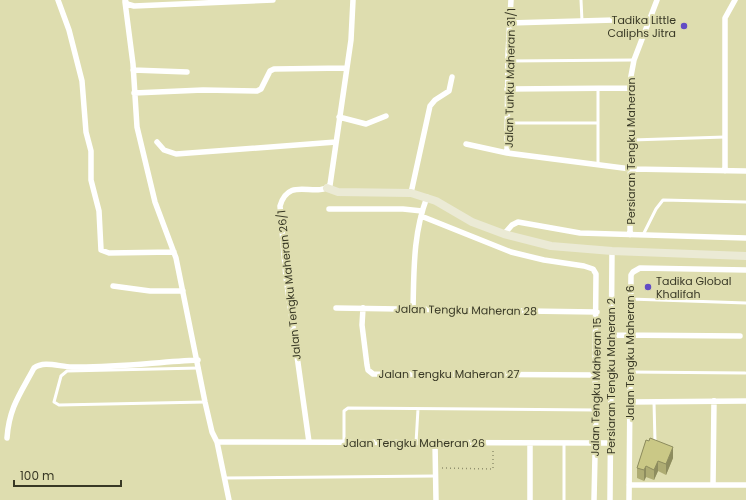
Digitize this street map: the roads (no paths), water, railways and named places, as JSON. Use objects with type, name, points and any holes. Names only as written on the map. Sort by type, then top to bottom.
[{"type":"street","points":[[58,0],[69,30],[82,80],[86,132],[91,151],[91,180],[98,203],[101,250],[105,252],[174,252]]},
{"type":"street","points":[[125,1],[130,5],[141,5],[273,0]]},
{"type":"street","points":[[353,0],[351,40],[331,181],[328,188],[338,192],[411,193],[427,197],[447,206],[472,222],[504,234],[550,246],[612,251],[746,256]]},
{"type":"street","name":"Jalan Tunku Maheran 31/1","points":[[511,0],[507,89],[507,153],[631,169],[746,171]]},
{"type":"street","name":"Persiaran Tengku Maheran","points":[[630,235],[632,140],[630,88],[634,60],[657,0]]},
{"type":"street","points":[[725,171],[725,18],[735,0]]},
{"type":"street","points":[[125,1],[133,70],[136,118],[155,202],[174,252],[198,360],[205,402],[212,432],[217,442],[229,500]]},
{"type":"street","points":[[509,23],[650,19]]},
{"type":"street","points":[[134,93],[203,90],[257,91],[261,89],[270,71],[274,69],[346,68]]},
{"type":"street","points":[[133,70],[187,72]]},
{"type":"street","points":[[411,193],[430,106],[435,100],[450,91],[452,77]]},
{"type":"street","points":[[507,89],[630,88]]},
{"type":"street","points":[[339,117],[366,124],[386,116]]},
{"type":"street","points":[[157,142],[164,150],[176,154],[336,142]]},
{"type":"street","points":[[466,144],[507,153]]},
{"type":"street","name":"Jalan Tengku Maheran 26/1","points":[[309,442],[286,277],[280,206],[283,197],[289,192],[328,188]]},
{"type":"street","points":[[413,309],[414,244],[421,214],[427,197]]},
{"type":"street","points":[[329,209],[402,209],[421,214]]},
{"type":"street","name":"Jalan Tengku Maheran 15","points":[[421,214],[510,252],[593,269],[596,274],[597,312],[594,500]]},
{"type":"street","points":[[504,234],[516,223],[521,222],[559,231],[630,235],[746,238]]},
{"type":"street","name":"Persiaran Tengku Maheran 2","points":[[610,500],[612,251]]},
{"type":"street","name":"Jalan Tengku Maheran 6","points":[[629,500],[631,275],[636,269],[746,270]]},
{"type":"street","points":[[113,286],[150,291],[183,291]]},
{"type":"street","name":"Jalan Tengku Maheran 28","points":[[336,308],[597,312]]},
{"type":"street","name":"Jalan Tengku Maheran 27","points":[[363,308],[362,325],[367,365],[368,370],[373,374],[595,375]]},
{"type":"street","points":[[612,334],[740,336]]},
{"type":"street","points":[[7,438],[8,420],[12,410],[34,368],[38,366],[46,364],[77,367],[198,360]]},
{"type":"street","points":[[713,485],[714,401]]},
{"type":"street","points":[[630,402],[746,401]]},
{"type":"street","name":"Jalan Tengku Maheran 26","points":[[217,442],[530,444],[611,443]]},
{"type":"street","points":[[435,443],[436,500]]},
{"type":"street","points":[[530,444],[530,500]]},
{"type":"street","points":[[629,486],[746,485]]},
{"type":"lane","points":[[581,0],[582,21]]},
{"type":"lane","points":[[508,61],[634,60]]},
{"type":"lane","points":[[598,89],[598,165]]},
{"type":"lane","points":[[507,123],[598,123]]},
{"type":"lane","points":[[632,140],[725,137]]},
{"type":"lane","points":[[643,235],[656,209],[663,200],[746,202]]},
{"type":"lane","points":[[630,299],[746,302]]},
{"type":"lane","points":[[199,368],[67,371],[60,376],[54,402],[59,406],[205,402]]},
{"type":"lane","points":[[629,372],[745,373]]},
{"type":"lane","points":[[654,402],[655,442]]},
{"type":"lane","points":[[344,442],[346,408],[596,410]]},
{"type":"lane","points":[[416,443],[418,408]]},
{"type":"lane","points":[[564,444],[564,500]]},
{"type":"lane","points":[[224,478],[435,476]]},
{"type":"place","name":"Tadika Little Caliphs Jitra","points":[[684,26]]},
{"type":"place","name":"Tadika Global Khalifah","points":[[648,287]]}]
